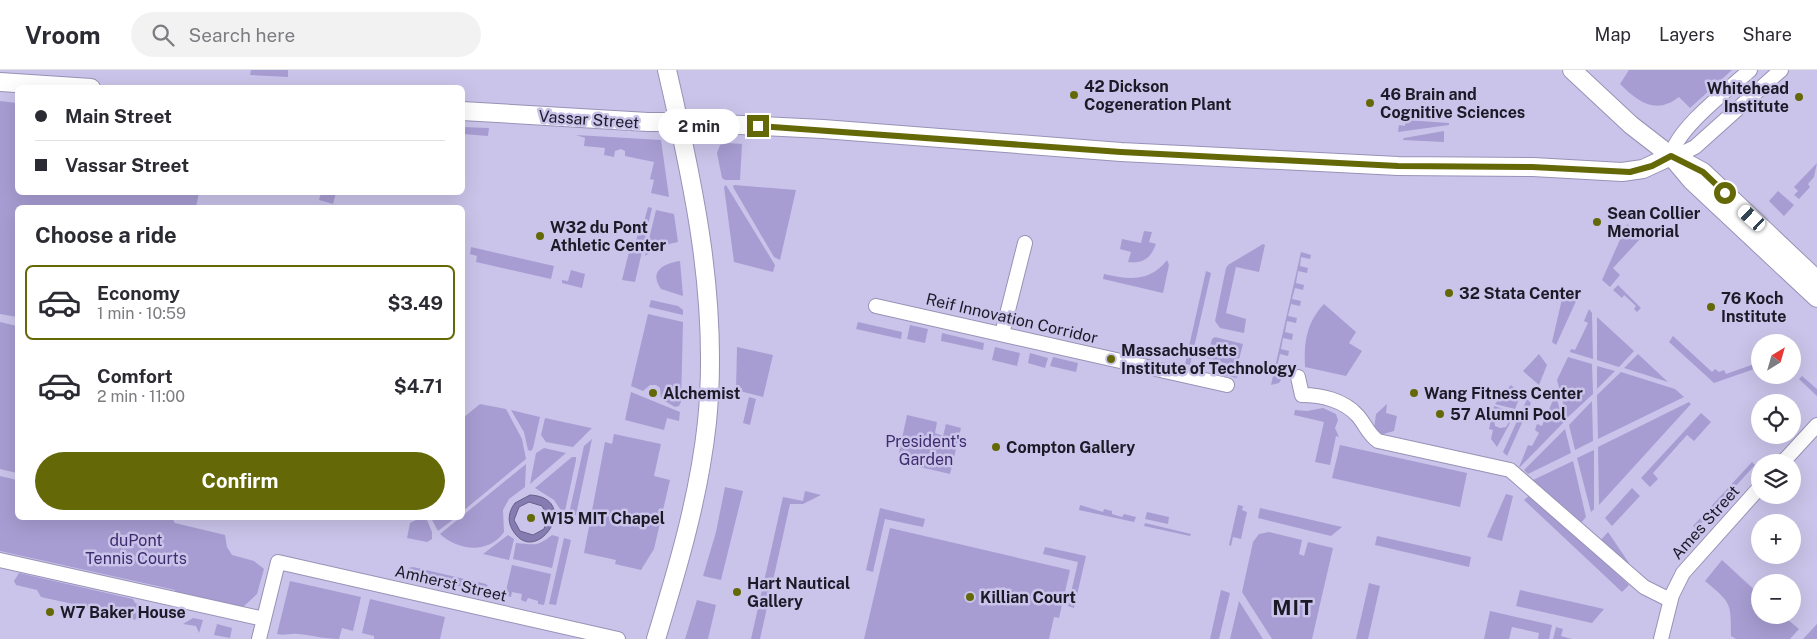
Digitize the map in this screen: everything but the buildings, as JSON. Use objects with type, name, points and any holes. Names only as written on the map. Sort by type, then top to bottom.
[{"type":"main road","points":[[656,639],[692,513],[704,448],[710,389],[706,268],[694,190],[666,70]]},
{"type":"main road","points":[[1572,70],[1631,125],[1671,156],[1703,172],[1817,280]]},
{"type":"main road","points":[[0,82],[46,85]]},
{"type":"main road","name":"Vassar Street","points":[[465,111],[832,130],[1121,152],[1398,166],[1532,167],[1630,172],[1652,166],[1671,156]]},
{"type":"main road","points":[[1671,156],[1692,181],[1817,298]]},
{"type":"street","points":[[1750,70],[1686,128],[1673,148],[1671,156],[1681,154],[1695,146],[1781,70]]},
{"type":"street","points":[[1002,334],[1025,243]]},
{"type":"street","name":"Reif Innovation Corridor","points":[[876,306],[1227,385]]},
{"type":"street","points":[[1298,377],[1302,394],[1325,397],[1344,406],[1357,415],[1367,431],[1378,441],[1510,470],[1644,587],[1670,600]]},
{"type":"street","points":[[1791,454],[1817,426]]},
{"type":"street","name":"Ames Street","points":[[1661,639],[1670,600],[1677,583],[1690,564],[1751,497]]},
{"type":"street","points":[[0,560],[264,619],[259,639]]},
{"type":"street","name":"Amherst Street","points":[[264,619],[278,562],[618,639]]},
{"type":"green space","points":[[251,70],[288,70],[288,77],[250,75]]},
{"type":"green space","points":[[1629,70],[1732,70],[1690,108],[1679,97],[1663,105],[1655,106],[1641,101],[1620,84]]},
{"type":"green space","points":[[0,101],[15,103],[15,195],[199,195],[196,205],[15,205],[15,317],[0,314]]},
{"type":"green space","points":[[1405,120],[1449,123],[1449,125],[1398,132],[1399,125],[1405,126]]},
{"type":"green space","points":[[465,127],[489,128],[488,136],[465,134]]},
{"type":"green space","points":[[1444,131],[1444,142],[1403,140],[1404,138]]},
{"type":"green space","points":[[576,135],[661,140],[669,197],[651,193],[654,180],[650,179],[654,162],[625,156],[625,151],[621,149],[615,151],[614,157],[604,155],[605,148],[584,146],[585,138]]},
{"type":"green space","points":[[727,143],[742,144],[740,180],[725,180],[722,178],[717,153],[720,145]]},
{"type":"green space","points":[[1817,163],[1814,177],[1808,184],[1810,187],[1799,199],[1794,195],[1798,191],[1794,187]]},
{"type":"green space","points":[[726,185],[775,265],[773,272],[734,262],[724,187]]},
{"type":"green space","points":[[734,185],[796,190],[780,260],[774,257],[733,187]]},
{"type":"green space","points":[[1778,191],[1794,205],[1784,216],[1769,201]]},
{"type":"green space","points":[[320,195],[335,195],[333,204],[319,200]]},
{"type":"green space","points":[[648,207],[652,208],[635,282],[622,280],[632,240],[636,241],[640,225],[643,225]]},
{"type":"green space","points":[[656,210],[674,214],[678,242],[660,246],[645,256]]},
{"type":"green space","points":[[1627,224],[1641,238],[1613,268],[1620,275],[1610,287],[1602,280]]},
{"type":"green space","points":[[1144,231],[1152,232],[1149,242],[1156,244],[1154,249],[1142,261],[1128,262],[1131,252],[1120,249],[1122,239],[1141,243]]},
{"type":"green space","points":[[1263,244],[1265,245],[1259,272],[1236,267],[1226,313],[1246,319],[1244,333],[1220,328],[1215,321],[1226,268]]},
{"type":"green space","points":[[471,247],[554,266],[551,279],[476,262],[477,256],[470,254]]},
{"type":"green space","points":[[1301,252],[1311,255],[1310,259],[1301,257],[1300,266],[1308,268],[1307,273],[1298,271],[1296,283],[1304,285],[1303,290],[1295,288],[1292,299],[1301,301],[1300,306],[1291,304],[1288,316],[1297,318],[1296,323],[1287,321],[1285,332],[1293,334],[1292,340],[1283,338],[1281,349],[1289,351],[1288,356],[1280,354],[1276,371],[1284,375],[1279,383],[1271,385]]},
{"type":"green space","points":[[1167,260],[1169,265],[1163,293],[1103,279],[1104,274],[1130,278],[1146,276],[1154,272]]},
{"type":"green space","points":[[680,261],[683,296],[661,289],[656,277],[657,273],[664,266]]},
{"type":"green space","points":[[571,270],[585,274],[582,288],[562,283],[562,280],[568,281]]},
{"type":"green space","points":[[1206,271],[1211,273],[1190,365],[1185,364]]},
{"type":"green space","points":[[1618,285],[1641,308],[1637,312],[1634,309],[1636,306],[1624,295],[1622,298],[1613,290]]},
{"type":"green space","points":[[1573,296],[1577,299],[1556,345],[1552,342],[1562,299]]},
{"type":"green space","points":[[651,300],[678,306],[683,310],[683,315],[649,307]]},
{"type":"green space","points":[[1324,304],[1356,332],[1349,343],[1362,351],[1346,376],[1305,367],[1307,334],[1313,318]]},
{"type":"green space","points":[[1589,309],[1592,313],[1593,359],[1570,352],[1571,349],[1575,350],[1588,323],[1584,321]]},
{"type":"green space","points":[[648,314],[683,322],[681,402],[679,406],[675,407],[661,399],[660,388],[656,385],[650,385],[643,391],[631,386]]},
{"type":"green space","points":[[1597,317],[1634,351],[1619,367],[1597,360]]},
{"type":"green space","points":[[0,322],[15,326],[15,473],[0,469]]},
{"type":"green space","points":[[858,322],[902,332],[901,339],[856,329]]},
{"type":"green space","points":[[910,325],[928,329],[925,343],[907,339]]},
{"type":"green space","points":[[942,333],[984,343],[983,350],[941,341]]},
{"type":"green space","points":[[1673,336],[1712,372],[1715,369],[1719,372],[1724,370],[1726,374],[1751,365],[1751,370],[1714,383],[1669,342]]},
{"type":"green space","points":[[1215,337],[1243,344],[1237,367],[1207,358],[1212,339]]},
{"type":"green space","points":[[737,347],[773,355],[763,397],[736,390]]},
{"type":"green space","points":[[995,347],[1020,353],[1017,366],[992,360]]},
{"type":"green space","points":[[1030,353],[1048,358],[1045,368],[1028,363]]},
{"type":"green space","points":[[1539,354],[1547,365],[1539,385],[1523,371]]},
{"type":"green space","points":[[1638,354],[1668,382],[1624,368]]},
{"type":"green space","points":[[1053,357],[1078,363],[1076,372],[1050,366]]},
{"type":"green space","points":[[1568,357],[1592,364],[1593,394],[1567,418],[1557,380]]},
{"type":"green space","points":[[1597,366],[1615,371],[1597,389]]},
{"type":"green space","points":[[1216,368],[1238,373],[1237,378],[1215,373]]},
{"type":"green space","points":[[1621,372],[1675,389],[1684,397],[1598,439],[1597,395]]},
{"type":"green space","points":[[1801,377],[1817,389],[1817,396],[1801,381]]},
{"type":"green space","points":[[1511,385],[1521,394],[1515,409],[1495,404]]},
{"type":"green space","points":[[1554,387],[1563,423],[1519,467],[1528,445],[1532,446],[1539,433],[1535,430],[1537,424],[1542,426],[1545,418],[1541,417],[1543,411],[1548,412],[1554,398],[1550,396]]},
{"type":"green space","points":[[631,392],[680,412],[679,421],[667,418],[664,430],[625,420]]},
{"type":"green space","points":[[749,397],[756,399],[750,425],[743,423]]},
{"type":"green space","points":[[1527,399],[1531,403],[1507,456],[1503,452]]},
{"type":"green space","points":[[1592,401],[1593,441],[1575,450],[1569,425]]},
{"type":"green space","points":[[1689,402],[1691,404],[1599,505],[1598,447]]},
{"type":"green space","points":[[480,404],[506,409],[522,439],[526,459],[465,509],[465,416]]},
{"type":"green space","points":[[1387,404],[1386,413],[1397,416],[1394,431],[1380,435],[1374,429],[1376,414]]},
{"type":"green space","points":[[1494,406],[1510,411],[1510,423],[1497,447],[1491,439],[1493,430],[1489,429]],"holes":[[[1502,414],[1506,416],[1509,422],[1506,427],[1500,428],[1495,426],[1494,419]]]},
{"type":"green space","points":[[1323,408],[1336,414],[1338,420],[1335,428],[1339,437],[1336,436],[1330,465],[1315,462],[1324,422],[1294,415],[1295,410],[1307,411]]},
{"type":"green space","points":[[511,410],[540,417],[531,451],[528,450],[524,432]]},
{"type":"green space","points":[[1701,413],[1711,422],[1694,441],[1687,435],[1653,473],[1658,479],[1650,487],[1641,478]]},
{"type":"green space","name":"President's Garden","points":[[907,415],[937,422],[935,433],[943,436],[946,424],[961,428],[950,474],[907,464],[909,456],[901,454],[899,462],[897,462]]},
{"type":"green space","points":[[545,418],[592,428],[573,447],[546,442],[541,435]]},
{"type":"green space","points":[[1565,429],[1571,453],[1528,474],[1524,470]]},
{"type":"green space","points":[[614,434],[661,444],[654,476],[670,480],[654,549],[641,570],[615,564],[616,560],[584,553],[605,442],[612,444]]},
{"type":"green space","points":[[592,439],[576,515],[569,514],[584,446]]},
{"type":"green space","points":[[1340,445],[1467,473],[1460,507],[1332,478]]},
{"type":"green space","points":[[544,448],[566,453],[530,484],[536,453]]},
{"type":"green space","points":[[1594,450],[1594,509],[1591,512],[1577,458]]},
{"type":"green space","points":[[572,457],[576,457],[576,460],[565,511],[562,512],[554,500],[535,488]]},
{"type":"green space","points":[[1573,461],[1586,517],[1581,523],[1533,480]]},
{"type":"green space","points":[[1751,463],[1751,469],[1696,529],[1693,526]]},
{"type":"green space","points":[[526,464],[525,487],[509,499],[503,510],[504,532],[498,539],[482,547],[473,548],[455,544],[440,534],[457,520],[465,520],[465,514]]},
{"type":"green space","name":"duPont Tennis Courts","points":[[0,476],[15,480],[15,520],[173,520],[175,523],[225,535],[227,547],[232,555],[254,561],[264,569],[257,594],[243,607],[175,593],[175,590],[0,551]]},
{"type":"green space","points":[[725,487],[743,491],[721,580],[703,576],[716,532]]},
{"type":"green space","points":[[1632,488],[1640,496],[1612,526],[1605,518]]},
{"type":"green space","points":[[805,491],[821,495],[803,504],[790,504],[760,639],[751,639],[783,497],[803,501]]},
{"type":"green space","points":[[1506,494],[1513,496],[1502,541],[1487,537]]},
{"type":"green space","points":[[1531,494],[1629,585],[1622,592],[1524,500]]},
{"type":"green space","points":[[1080,505],[1103,512],[1104,509],[1112,511],[1112,514],[1122,517],[1124,514],[1136,517],[1134,522],[1079,510]]},
{"type":"green space","points":[[1238,505],[1243,506],[1242,510],[1247,512],[1241,539],[1233,537],[1231,546],[1229,545]]},
{"type":"green space","points":[[880,508],[925,519],[923,527],[885,519],[873,572],[866,570]]},
{"type":"green space","points":[[1260,508],[1342,527],[1331,536],[1258,518]]},
{"type":"green space","points":[[1147,512],[1169,517],[1168,524],[1145,519]]},
{"type":"green space","points":[[416,520],[427,520],[432,532],[432,539],[427,542],[407,538],[410,523]]},
{"type":"green space","points":[[432,520],[452,520],[438,531]]},
{"type":"green space","points":[[1145,523],[1191,534],[1190,536],[1144,526]]},
{"type":"green space","name":"Killian Court","points":[[890,528],[1070,570],[1059,618],[1054,617],[1049,639],[864,639]]},
{"type":"green space","points":[[1269,532],[1302,540],[1299,554],[1304,556],[1308,542],[1333,548],[1312,639],[1272,639],[1242,592],[1253,542],[1259,534]]},
{"type":"green space","points":[[1608,532],[1629,563],[1627,565],[1600,541]]},
{"type":"green space","points":[[508,535],[514,539],[509,560],[483,554]]},
{"type":"green space","points":[[552,535],[559,537],[552,568],[513,559],[516,543],[538,544]]},
{"type":"green space","points":[[1377,536],[1471,557],[1469,567],[1375,545]]},
{"type":"green space","points":[[564,538],[571,540],[556,605],[549,604]]},
{"type":"green space","points":[[1045,547],[1086,556],[1074,608],[1068,606],[1078,562],[1043,554]]},
{"type":"green space","points":[[1722,560],[1751,587],[1751,624],[1793,624],[1799,629],[1790,639],[1736,639],[1731,636],[1731,616],[1728,604],[1705,581]]},
{"type":"green space","points":[[512,565],[551,574],[544,605],[528,598],[526,602],[521,600],[522,594],[512,592],[511,597],[505,595]]},
{"type":"green space","points":[[413,567],[488,586],[478,591],[406,573],[408,568]]},
{"type":"green space","points":[[19,573],[133,599],[135,603],[141,605],[145,615],[134,620],[132,617],[41,597],[37,590],[16,585],[14,581]]},
{"type":"green space","points":[[290,581],[361,597],[353,631],[342,628],[339,639],[298,634],[277,634]]},
{"type":"green space","points":[[1369,583],[1380,586],[1368,639],[1356,639]]},
{"type":"green space","points":[[1221,590],[1230,593],[1219,639],[1210,639]]},
{"type":"green space","points":[[1520,590],[1604,609],[1592,623],[1516,606]]},
{"type":"green space","points":[[370,599],[445,617],[440,639],[374,639],[374,636],[362,633]]},
{"type":"green space","points":[[697,600],[716,605],[708,639],[685,639]]},
{"type":"green space","points":[[1239,601],[1263,639],[1230,639]]},
{"type":"green space","points":[[1490,611],[1552,625],[1549,639],[1538,639],[1539,633],[1512,627],[1509,639],[1484,639]]},
{"type":"green space","points":[[193,618],[203,620],[199,633],[196,626],[183,624]]},
{"type":"green space","points":[[217,624],[232,628],[230,638],[214,635]]},
{"type":"green space","points":[[1817,624],[1817,639],[1803,639]]},
{"type":"green space","points":[[1556,627],[1563,629],[1561,636],[1572,639],[1553,639]]},
{"type":"shaded area","points":[[530,495],[546,499],[553,507],[554,518],[550,529],[542,537],[532,542],[522,540],[512,529],[510,522],[509,516],[515,503]],"holes":[[[529,502],[542,506],[548,516],[544,529],[533,535],[520,531],[514,520],[519,507]]]},
{"type":"place","name":"42 Dickson Cogeneration Plant","points":[[1074,95]]},
{"type":"place","name":"Whitehead Institute","points":[[1799,97]]},
{"type":"place","name":"46 Brain and Cognitive Sciences","points":[[1370,103]]},
{"type":"place","name":"Sean Collier Memorial","points":[[1597,222]]},
{"type":"place","name":"W32 du Pont Athletic Center","points":[[540,236]]},
{"type":"place","name":"32 Stata Center","points":[[1449,293]]},
{"type":"place","name":"76 Koch Institute","points":[[1711,307]]},
{"type":"place","name":"Massachusetts Institute of Technology","points":[[1111,359]]},
{"type":"place","name":"Alchemist","points":[[653,393]]},
{"type":"place","name":"Wang Fitness Center","points":[[1414,393]]},
{"type":"place","name":"57 Alumni Pool","points":[[1440,414]]},
{"type":"place","name":"Compton Gallery","points":[[996,447]]},
{"type":"place","name":"W15 MIT Chapel","points":[[531,518]]},
{"type":"place","name":"Hart Nautical Gallery","points":[[737,592]]},
{"type":"place","name":"Killian Court","points":[[970,597]]},
{"type":"place","name":"W7 Baker House","points":[[50,612]]},
{"type":"district","name":"MIT","points":[[1293,608]]},
{"type":"route","points":[[758,126],[823,129],[1121,152],[1215,155],[1398,166],[1532,167],[1598,172],[1630,172],[1652,166],[1671,156],[1703,172],[1725,193]]}]
